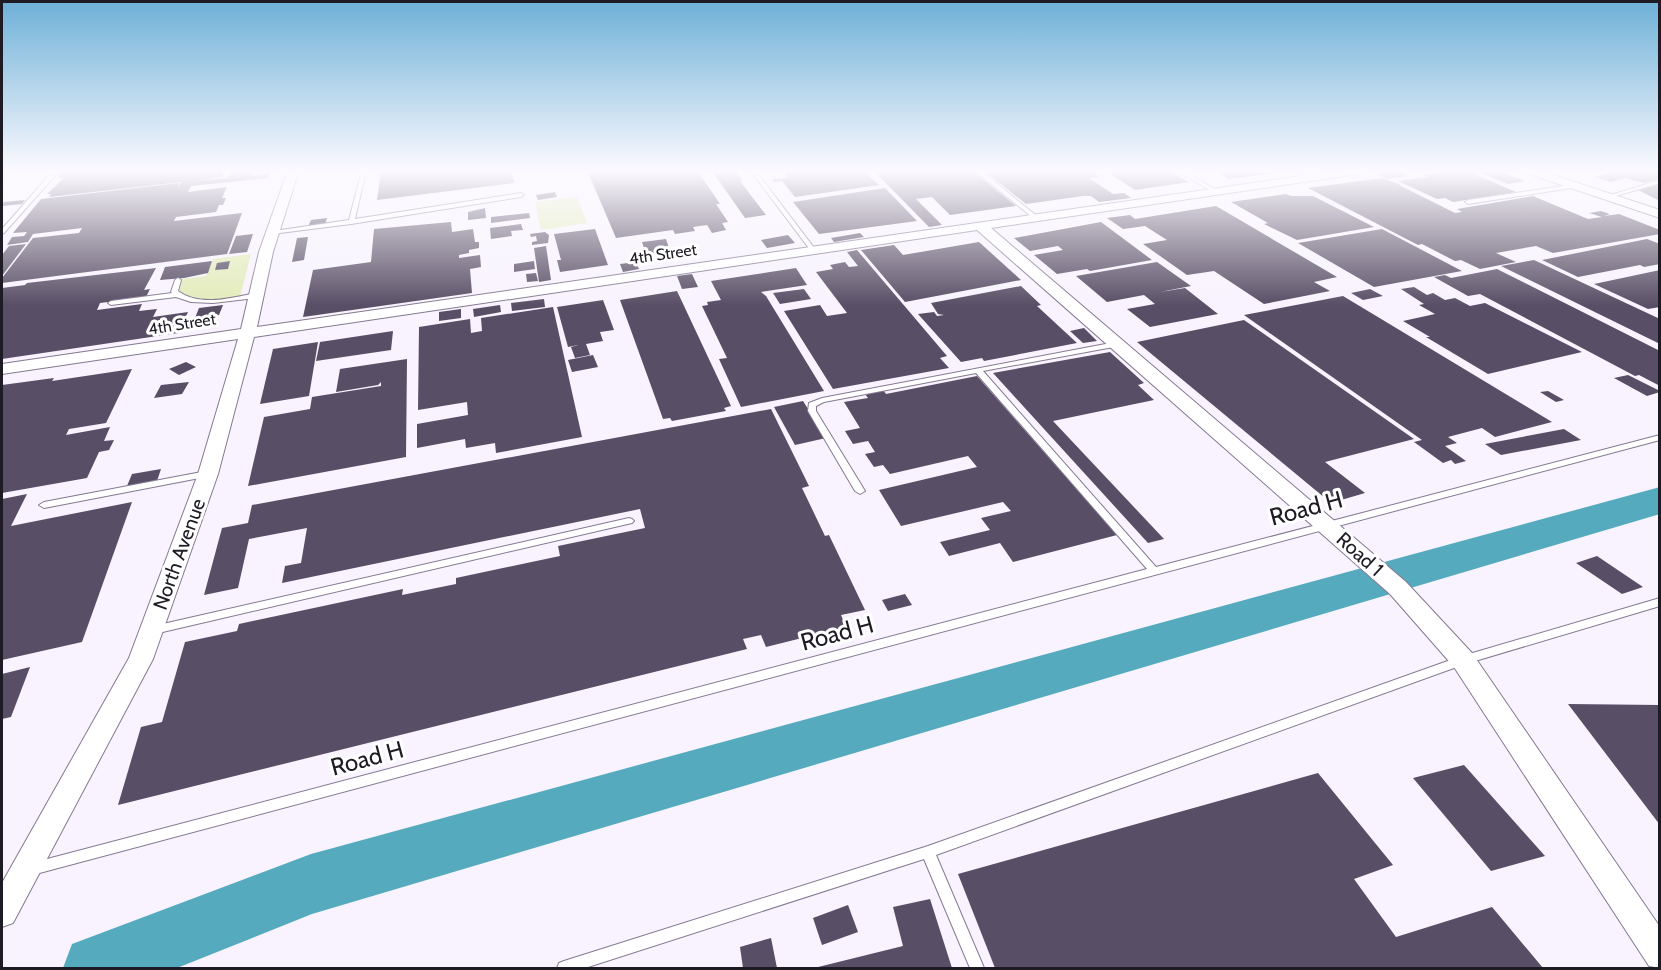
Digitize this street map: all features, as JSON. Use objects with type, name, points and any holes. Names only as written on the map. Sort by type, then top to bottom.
[{"type":"street","name":"North Avenue","points":[[2,912],[141,659],[208,474],[248,332],[266,252],[279,215]]},
{"type":"street","name":"4th Street","points":[[2,369],[1055,215]]},
{"type":"street","name":"Road 1","points":[[980,226],[1326,524],[1388,580],[1463,660],[1659,955]]},
{"type":"lane","points":[[2,232],[17,215]]},
{"type":"lane","points":[[351,222],[353,215]]},
{"type":"lane","points":[[274,233],[393,215]]},
{"type":"lane","points":[[787,215],[813,250]]},
{"type":"lane","points":[[1033,215],[1036,218]]},
{"type":"lane","points":[[175,295],[178,280]]},
{"type":"lane","points":[[111,303],[175,295],[186,300],[211,301],[256,295]]},
{"type":"lane","points":[[860,491],[812,411],[812,405],[822,400],[1116,344]]},
{"type":"lane","points":[[978,370],[1153,570]]},
{"type":"lane","name":"Road H","points":[[2,880],[25,871],[1659,437]]},
{"type":"lane","points":[[44,506],[208,474]]},
{"type":"lane","points":[[151,630],[628,521]]},
{"type":"lane","points":[[564,969],[927,852],[1463,660],[1659,602]]},
{"type":"lane","points":[[927,852],[977,969]]},
{"type":"green space","points":[[538,215],[584,215],[587,223],[541,230]]},
{"type":"green space","points":[[251,254],[240,297],[199,300],[176,291],[181,279],[206,276],[213,259]]},
{"type":"building","points":[[28,215],[190,215],[176,217],[174,221],[241,215],[227,254],[2,283],[2,278],[33,238],[79,233],[82,228],[33,234],[28,242],[7,245],[12,237],[24,236],[27,232],[13,233]]},
{"type":"building","points":[[468,215],[486,215],[486,218],[468,220]]},
{"type":"building","points":[[529,215],[530,218],[491,223],[491,217]]},
{"type":"building","points":[[606,215],[724,215],[728,222],[722,223],[726,230],[712,233],[707,225],[693,227],[695,231],[675,234],[673,230],[616,238]]},
{"type":"building","points":[[743,215],[764,215],[745,218]]},
{"type":"building","points":[[804,215],[911,215],[917,221],[819,234]]},
{"type":"building","points":[[917,215],[932,215],[942,225],[929,227]]},
{"type":"building","points":[[1130,215],[1135,219],[1158,215],[1232,215],[1337,277],[1314,282],[1330,291],[1264,304],[1214,271],[1187,275],[1143,244],[1167,240],[1145,226],[1123,229],[1107,218]]},
{"type":"building","points":[[1254,215],[1351,215],[1374,227],[1297,240],[1264,224],[1268,223]]},
{"type":"building","points":[[1361,215],[1579,215],[1588,219],[1602,217],[1596,215],[1622,215],[1660,230],[1660,234],[1553,253],[1536,246],[1496,253],[1516,262],[1480,269],[1461,260],[1455,261],[1422,244],[1418,245]]},
{"type":"building","points":[[327,218],[325,225],[308,227],[311,220]]},
{"type":"building","points":[[451,222],[452,232],[473,229],[475,242],[479,242],[479,248],[459,255],[459,258],[480,255],[481,267],[470,269],[472,293],[303,317],[313,270],[371,262],[374,229]]},
{"type":"building","points":[[1101,222],[1152,260],[1090,271],[1087,269],[1057,274],[1034,255],[1063,250],[1058,246],[1030,251],[1014,238]]},
{"type":"building","points":[[521,224],[523,230],[511,231],[512,236],[491,239],[490,228]]},
{"type":"building","points":[[595,229],[608,265],[560,272],[557,260],[561,260],[554,234]]},
{"type":"building","points":[[1382,229],[1462,271],[1374,287],[1298,243]]},
{"type":"building","points":[[545,232],[549,235],[548,243],[532,245],[532,242],[537,241],[536,236],[531,237],[530,234]]},
{"type":"building","points":[[860,233],[864,237],[834,242],[831,238]]},
{"type":"building","points":[[253,234],[247,252],[229,254],[236,236]]},
{"type":"building","points":[[788,235],[795,243],[767,248],[761,240]]},
{"type":"building","points":[[308,237],[304,260],[292,262],[297,238]]},
{"type":"building","points":[[666,239],[670,251],[646,254],[642,242]]},
{"type":"building","points":[[1647,239],[1660,244],[1660,264],[1644,267],[1640,265],[1578,277],[1542,260]]},
{"type":"building","points":[[979,242],[1021,280],[905,302],[861,250],[894,245],[903,255]]},
{"type":"building","points":[[26,244],[2,276],[2,255],[9,246]]},
{"type":"building","points":[[546,246],[551,280],[539,282],[534,248]]},
{"type":"building","points":[[857,250],[947,356],[940,358],[949,368],[833,389],[784,311],[820,305],[827,316],[847,313],[816,272],[833,269],[830,265],[845,262],[849,267],[858,266],[847,252]]},
{"type":"building","points":[[1534,260],[1660,319],[1660,344],[1501,266]]},
{"type":"building","points":[[212,261],[208,273],[160,280],[165,267]]},
{"type":"building","points":[[230,261],[228,269],[215,270],[217,263]]},
{"type":"building","points":[[534,261],[535,269],[514,272],[514,264]]},
{"type":"building","points":[[636,262],[639,269],[623,272],[620,264]]},
{"type":"building","points":[[1157,262],[1191,286],[1160,292],[1185,288],[1218,314],[1150,327],[1127,309],[1155,304],[1144,295],[1107,302],[1076,276]]},
{"type":"building","points":[[156,268],[144,290],[150,289],[146,297],[100,303],[97,310],[142,304],[139,311],[157,309],[153,317],[188,312],[178,333],[2,359],[2,288]]},
{"type":"building","points":[[796,268],[807,285],[761,292],[766,296],[824,391],[741,407],[719,359],[727,358],[702,306],[708,305],[707,302],[721,300],[711,281]]},
{"type":"building","points":[[1497,269],[1660,351],[1660,386],[1639,375],[1635,376],[1480,294],[1468,296],[1434,277],[1445,275],[1451,278]]},
{"type":"building","points":[[1660,270],[1660,307],[1648,309],[1594,284]]},
{"type":"building","points":[[536,273],[538,281],[527,282],[526,274]]},
{"type":"building","points":[[692,274],[698,287],[682,289],[677,276]]},
{"type":"building","points":[[1021,286],[1041,305],[1037,306],[1077,343],[984,361],[982,358],[961,362],[918,314],[934,312],[937,316],[944,315],[938,314],[931,303]]},
{"type":"building","points":[[1414,287],[1427,295],[1433,293],[1445,300],[1455,298],[1470,306],[1485,303],[1582,352],[1488,374],[1403,321],[1435,314],[1419,305],[1424,304],[1401,289]]},
{"type":"building","points":[[804,289],[811,299],[780,304],[773,293]]},
{"type":"building","points":[[1370,289],[1383,296],[1363,300],[1351,293]]},
{"type":"building","points":[[677,291],[731,406],[724,408],[726,411],[672,421],[670,418],[663,419],[620,300]]},
{"type":"building","points":[[1343,296],[1552,422],[1495,437],[1482,428],[1448,437],[1457,443],[1445,446],[1466,461],[1455,464],[1451,460],[1443,463],[1414,442],[1422,440],[1244,315]]},
{"type":"building","points":[[544,299],[545,307],[512,311],[511,303]]},
{"type":"building","points":[[603,300],[614,330],[600,332],[603,341],[586,344],[590,355],[575,358],[571,347],[578,345],[568,347],[557,307]]},
{"type":"building","points":[[223,305],[219,315],[195,318],[199,308]]},
{"type":"building","points":[[500,305],[501,312],[474,317],[473,309]]},
{"type":"building","points":[[553,307],[582,437],[496,453],[495,443],[466,448],[465,439],[417,448],[417,424],[468,415],[467,402],[418,410],[419,327],[470,319],[471,333],[482,331],[481,318]]},
{"type":"building","points":[[461,309],[461,318],[439,321],[439,312]]},
{"type":"building","points":[[1244,320],[1414,439],[1325,462],[1365,493],[1331,503],[1137,342]]},
{"type":"building","points":[[1084,328],[1097,341],[1083,343],[1070,331]]},
{"type":"building","points":[[393,331],[391,350],[316,361],[320,342]]},
{"type":"building","points":[[318,342],[309,396],[260,404],[273,349]]},
{"type":"building","points":[[1110,352],[1144,383],[1138,385],[1154,400],[1053,421],[1164,539],[1148,543],[993,373]]},
{"type":"building","points":[[593,355],[598,367],[572,372],[568,360]]},
{"type":"building","points":[[407,359],[406,457],[248,486],[264,417],[310,409],[312,397],[381,386],[381,382],[378,385],[336,392],[340,369]]},
{"type":"building","points":[[186,362],[196,367],[179,375],[169,369]]},
{"type":"building","points":[[132,369],[106,423],[69,429],[66,435],[110,427],[104,441],[114,440],[109,450],[99,452],[87,478],[2,493],[2,385],[54,378],[52,381]]},
{"type":"building","points":[[1628,375],[1660,392],[1647,396],[1614,378]]},
{"type":"building","points":[[977,376],[1117,535],[1013,562],[1000,543],[949,556],[940,542],[990,530],[981,518],[1011,511],[1003,502],[901,526],[879,490],[977,467],[968,456],[890,474],[883,465],[874,467],[865,454],[875,452],[868,441],[853,444],[845,431],[860,428],[844,402],[868,398],[865,394],[883,390],[886,394]]},
{"type":"building","points":[[189,382],[182,394],[154,398],[161,385]]},
{"type":"building","points":[[1548,391],[1564,400],[1556,402],[1540,392]]},
{"type":"building","points":[[803,401],[826,438],[795,445],[774,407]]},
{"type":"building","points":[[771,409],[809,486],[802,488],[825,536],[829,535],[865,610],[841,615],[846,627],[766,647],[761,635],[743,639],[747,649],[118,805],[141,727],[162,722],[185,642],[237,631],[239,624],[403,589],[402,595],[456,584],[456,578],[560,556],[558,546],[645,528],[640,509],[282,583],[285,566],[301,563],[307,528],[249,539],[238,588],[204,595],[222,528],[248,523],[252,505]]},
{"type":"building","points":[[1564,429],[1581,440],[1501,455],[1485,444]]},
{"type":"building","points":[[161,469],[157,481],[127,486],[132,474]]},
{"type":"building","points":[[27,494],[11,526],[132,502],[82,642],[2,660],[2,499]]},
{"type":"building","points":[[1597,556],[1643,587],[1622,594],[1576,563]]},
{"type":"building","points":[[905,594],[912,605],[888,611],[882,600]]},
{"type":"building","points":[[30,667],[11,717],[2,719],[2,674]]},
{"type":"building","points":[[1568,704],[1660,705],[1660,825]]},
{"type":"building","points":[[1464,765],[1545,856],[1491,871],[1413,778]]},
{"type":"building","points":[[1318,773],[1393,865],[1354,879],[1396,937],[1492,907],[1543,968],[995,968],[958,874]]},
{"type":"building","points":[[930,899],[952,968],[814,968],[903,946],[893,907]]},
{"type":"building","points":[[848,905],[858,932],[822,945],[813,918]]},
{"type":"building","points":[[771,938],[777,968],[743,968],[740,947]]},
{"type":"waterway","points":[[96,968],[311,884],[1660,500]]}]
